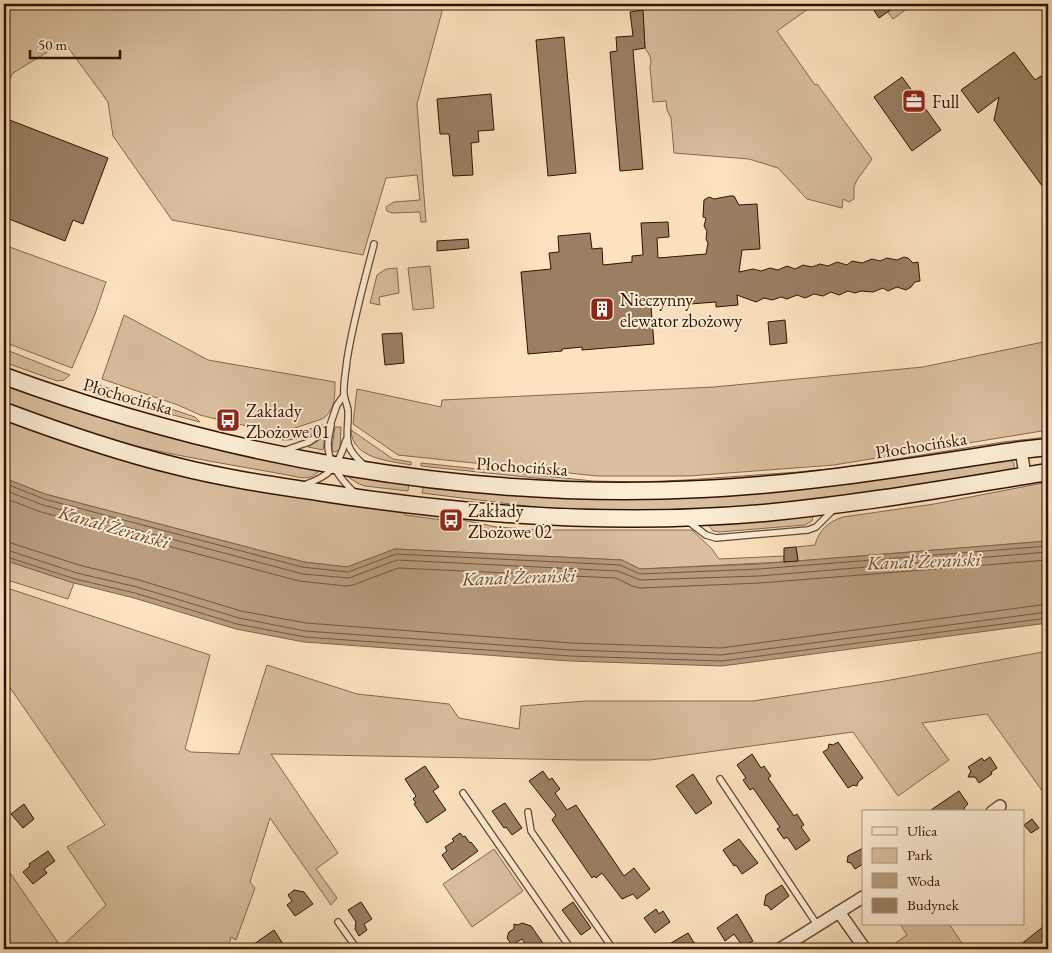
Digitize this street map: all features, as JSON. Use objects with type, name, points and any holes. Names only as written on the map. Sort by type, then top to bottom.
[{"type":"main road","name":"Płochocińska","points":[[4,376],[69,400],[148,424],[274,453],[335,466],[502,486],[592,491],[699,489],[766,485],[834,478],[1048,447]]},
{"type":"main road","points":[[4,411],[62,432],[176,466],[362,499],[440,508],[549,516],[591,518],[683,517],[762,513],[839,505],[1048,472]]},
{"type":"street","points":[[1021,450],[1025,475]]},
{"type":"street","points":[[780,949],[862,898]]},
{"type":"street","points":[[840,912],[865,949]]},
{"type":"lane","points":[[295,488],[320,480],[335,466],[341,456],[346,440],[348,408],[344,395],[349,347],[374,244]]},
{"type":"lane","points":[[344,395],[337,405],[328,445],[330,455],[344,482],[362,499]]},
{"type":"lane","points":[[274,453],[309,442],[319,436],[332,422]]},
{"type":"lane","points":[[346,440],[355,458],[370,471]]},
{"type":"lane","points":[[683,517],[706,535],[716,538],[808,530],[816,527],[839,505]]},
{"type":"lane","points":[[720,779],[818,926]]},
{"type":"lane","points":[[463,793],[571,949]]},
{"type":"lane","points":[[528,812],[531,831],[613,949]]},
{"type":"lane","points":[[338,922],[356,949]]},
{"type":"green space","points":[[4,4],[444,4],[417,104],[426,222],[421,222],[420,212],[392,213],[387,211],[386,207],[394,202],[420,200],[417,175],[386,178],[363,255],[172,220],[113,136],[108,102],[64,42],[13,73],[4,89]]},
{"type":"green space","points":[[642,4],[815,4],[777,31],[815,85],[817,84],[872,159],[857,180],[854,187],[854,199],[849,202],[843,199],[842,208],[807,199],[778,168],[749,159],[674,153],[671,118],[667,110],[666,101],[653,102],[651,61],[645,48]]},
{"type":"green space","points":[[882,4],[890,4],[894,8],[899,4],[912,5],[893,19]]},
{"type":"green space","points":[[4,245],[106,282],[95,314],[72,368],[4,342]]},
{"type":"green space","points":[[430,266],[434,308],[413,310],[408,268]]},
{"type":"green space","points":[[397,268],[399,293],[379,297],[380,305],[370,303],[377,275],[386,269]]},
{"type":"green space","points":[[124,315],[208,360],[335,382],[334,398],[330,412],[322,419],[280,433],[233,423],[234,420],[221,416],[220,420],[200,415],[178,405],[102,379]]},
{"type":"green space","points":[[1048,341],[1048,430],[834,465],[689,476],[597,476],[398,455],[353,424],[357,389],[441,407],[442,400],[714,387],[923,367]]},
{"type":"green space","points":[[4,349],[70,375],[64,380],[57,381],[4,362]]},
{"type":"green space","points":[[87,381],[195,417],[200,422],[93,394],[89,390]]},
{"type":"green space","points":[[4,384],[76,410],[138,428],[321,470],[311,477],[303,478],[178,455],[105,438],[54,422],[4,403]]},
{"type":"green space","points":[[4,419],[199,479],[278,495],[405,511],[405,515],[458,522],[459,519],[496,527],[541,530],[692,530],[712,549],[719,559],[784,556],[784,562],[640,569],[621,560],[395,549],[347,567],[304,562],[45,494],[4,478]]},
{"type":"green space","points":[[323,425],[304,437],[282,440],[284,437]]},
{"type":"green space","points":[[335,427],[341,427],[340,448],[336,452],[332,448]]},
{"type":"green space","points":[[351,430],[393,459],[411,462],[411,465],[383,460],[365,453],[353,440]]},
{"type":"green space","points":[[325,436],[323,450],[308,447]]},
{"type":"green space","points":[[1048,437],[1048,440],[844,470],[731,481],[593,484],[421,466],[421,463],[593,481],[640,482],[685,480],[840,468],[1003,442]]},
{"type":"green space","points":[[1009,458],[1014,463],[1014,469],[1010,471],[967,479],[790,504],[692,510],[635,512],[551,509],[422,493],[424,484],[698,496],[764,493]]},
{"type":"green space","points":[[349,474],[409,482],[408,491],[365,486],[348,477]]},
{"type":"green space","points":[[1048,482],[1048,541],[798,561],[796,547],[815,545],[825,527],[843,517],[934,504]]},
{"type":"green space","points":[[810,515],[813,517],[812,521],[805,525],[719,532],[713,531],[708,525]]},
{"type":"green space","points":[[4,560],[74,583],[68,599],[4,579]]},
{"type":"green space","points":[[4,587],[210,655],[185,749],[191,752],[239,754],[267,665],[357,694],[449,704],[459,718],[519,729],[521,706],[586,701],[753,701],[885,681],[1048,651],[1048,799],[987,714],[922,723],[949,760],[898,796],[853,732],[650,760],[271,754],[338,853],[316,869],[337,898],[331,905],[270,818],[250,882],[255,888],[236,940],[231,937],[228,949],[4,949],[4,864],[61,947],[106,905],[67,847],[105,825],[4,679]]},
{"type":"green space","points":[[494,849],[523,891],[472,927],[443,884]]},
{"type":"green space","points":[[901,926],[950,926],[966,949],[887,949],[907,935]]},
{"type":"water","name":"Kanał Żerański","points":[[4,478],[45,494],[304,562],[347,567],[395,549],[622,560],[640,569],[759,564],[1048,541],[1048,623],[722,666],[570,661],[304,642],[236,629],[134,598],[74,583],[4,560]]},
{"type":"building","points":[[877,4],[899,4],[879,18],[872,7]]},
{"type":"building","points":[[643,10],[645,48],[633,50],[643,169],[620,171],[610,52],[617,51],[616,37],[633,36],[630,12]]},
{"type":"building","points":[[564,37],[576,173],[548,176],[536,40]]},
{"type":"building","points":[[1014,52],[1035,80],[1041,76],[1048,86],[1048,194],[994,120],[999,97],[978,113],[961,90]]},
{"type":"building","points":[[902,77],[941,130],[912,151],[874,97]]},
{"type":"building","points":[[491,94],[494,130],[478,131],[479,142],[471,143],[473,175],[453,176],[449,134],[440,134],[437,99]]},
{"type":"building","points":[[7,119],[108,158],[83,224],[73,220],[65,241],[4,217],[4,129]]},
{"type":"building","points":[[734,196],[739,205],[757,204],[760,249],[742,250],[739,272],[753,269],[761,271],[770,268],[778,270],[787,266],[795,269],[803,265],[812,267],[820,264],[828,266],[837,262],[847,265],[852,261],[862,263],[872,259],[880,261],[887,258],[897,260],[904,257],[913,263],[918,262],[920,281],[915,282],[906,290],[897,287],[888,291],[883,288],[873,292],[861,291],[855,293],[848,291],[839,295],[831,292],[823,296],[814,294],[805,298],[797,295],[787,299],[781,297],[772,300],[764,298],[756,302],[737,295],[738,305],[716,307],[716,302],[651,307],[654,344],[582,350],[582,347],[528,354],[521,272],[551,269],[549,253],[559,252],[558,236],[590,233],[592,249],[602,248],[603,265],[632,262],[632,256],[643,255],[641,223],[668,222],[669,237],[657,238],[658,258],[706,254],[708,243],[706,239],[707,231],[704,226],[706,218],[703,217],[704,200],[709,197],[714,199]]},
{"type":"building","points":[[468,239],[469,248],[437,251],[437,241]]},
{"type":"building","points":[[785,320],[787,343],[770,345],[768,322]]},
{"type":"building","points":[[402,333],[404,363],[385,365],[382,334]]},
{"type":"building","points":[[796,547],[798,561],[784,562],[784,548]]},
{"type":"building","points":[[838,742],[863,778],[858,782],[857,786],[853,785],[848,788],[823,752],[828,749],[829,744],[833,745]]},
{"type":"building","points":[[752,754],[761,768],[764,766],[771,776],[768,778],[794,816],[797,814],[804,825],[801,827],[810,840],[796,850],[787,837],[784,839],[777,829],[780,827],[753,788],[750,790],[743,780],[746,778],[737,765]]},
{"type":"building","points":[[990,757],[997,768],[991,772],[992,774],[979,783],[975,777],[968,777],[971,771],[968,767],[982,758],[984,761]]},
{"type":"building","points":[[425,766],[439,787],[433,791],[446,810],[427,823],[414,804],[416,803],[413,799],[416,796],[405,779]]},
{"type":"building","points":[[543,771],[549,780],[552,778],[560,789],[555,793],[567,810],[576,805],[624,876],[634,868],[650,889],[637,899],[633,894],[622,899],[602,873],[596,878],[594,876],[592,878],[552,820],[556,815],[529,781]]},
{"type":"building","points":[[693,774],[712,803],[696,814],[676,786]]},
{"type":"building","points":[[959,791],[968,804],[964,808],[965,810],[931,810]]},
{"type":"building","points":[[505,803],[522,828],[512,835],[506,827],[504,828],[492,811]]},
{"type":"building","points":[[24,804],[34,819],[23,828],[11,814]]},
{"type":"building","points":[[1032,819],[1039,828],[1031,833],[1024,825]]},
{"type":"building","points":[[460,833],[478,851],[452,870],[442,855],[447,851],[445,847],[454,841],[452,839]]},
{"type":"building","points":[[739,839],[758,863],[742,874],[723,850]]},
{"type":"building","points":[[862,849],[862,865],[855,869],[851,863],[847,862],[848,856]]},
{"type":"building","points":[[48,851],[55,861],[44,869],[47,873],[33,884],[23,872],[30,866],[29,864]]},
{"type":"building","points":[[782,885],[789,896],[771,910],[768,906],[764,905],[766,895]]},
{"type":"building","points":[[294,890],[304,892],[313,904],[295,916],[287,905],[292,901],[288,895]]},
{"type":"building","points":[[361,902],[372,919],[364,924],[367,930],[359,936],[355,929],[356,922],[348,910]]},
{"type":"building","points":[[573,902],[591,928],[581,935],[562,910]]},
{"type":"building","points":[[656,909],[659,914],[663,911],[670,922],[655,933],[644,918]]},
{"type":"building","points":[[737,914],[753,941],[743,947],[734,934],[725,941],[717,928]]},
{"type":"building","points":[[522,923],[531,926],[547,949],[529,949],[522,939],[512,945],[507,938],[509,932],[514,929],[514,924]]},
{"type":"building","points":[[1044,926],[1048,933],[1048,941],[1037,949],[1015,949]]},
{"type":"building","points":[[274,930],[283,944],[275,949],[247,949]]},
{"type":"building","points":[[688,933],[698,949],[661,949]]},
{"type":"place","name":"Full","points":[[914,101]]},
{"type":"place","name":"Nieczynny elewator zbożowy","points":[[602,309]]},
{"type":"place","name":"Zakłady Zbożowe 01","points":[[228,420]]},
{"type":"place","name":"Zakłady Zbożowe 02","points":[[451,520]]}]
